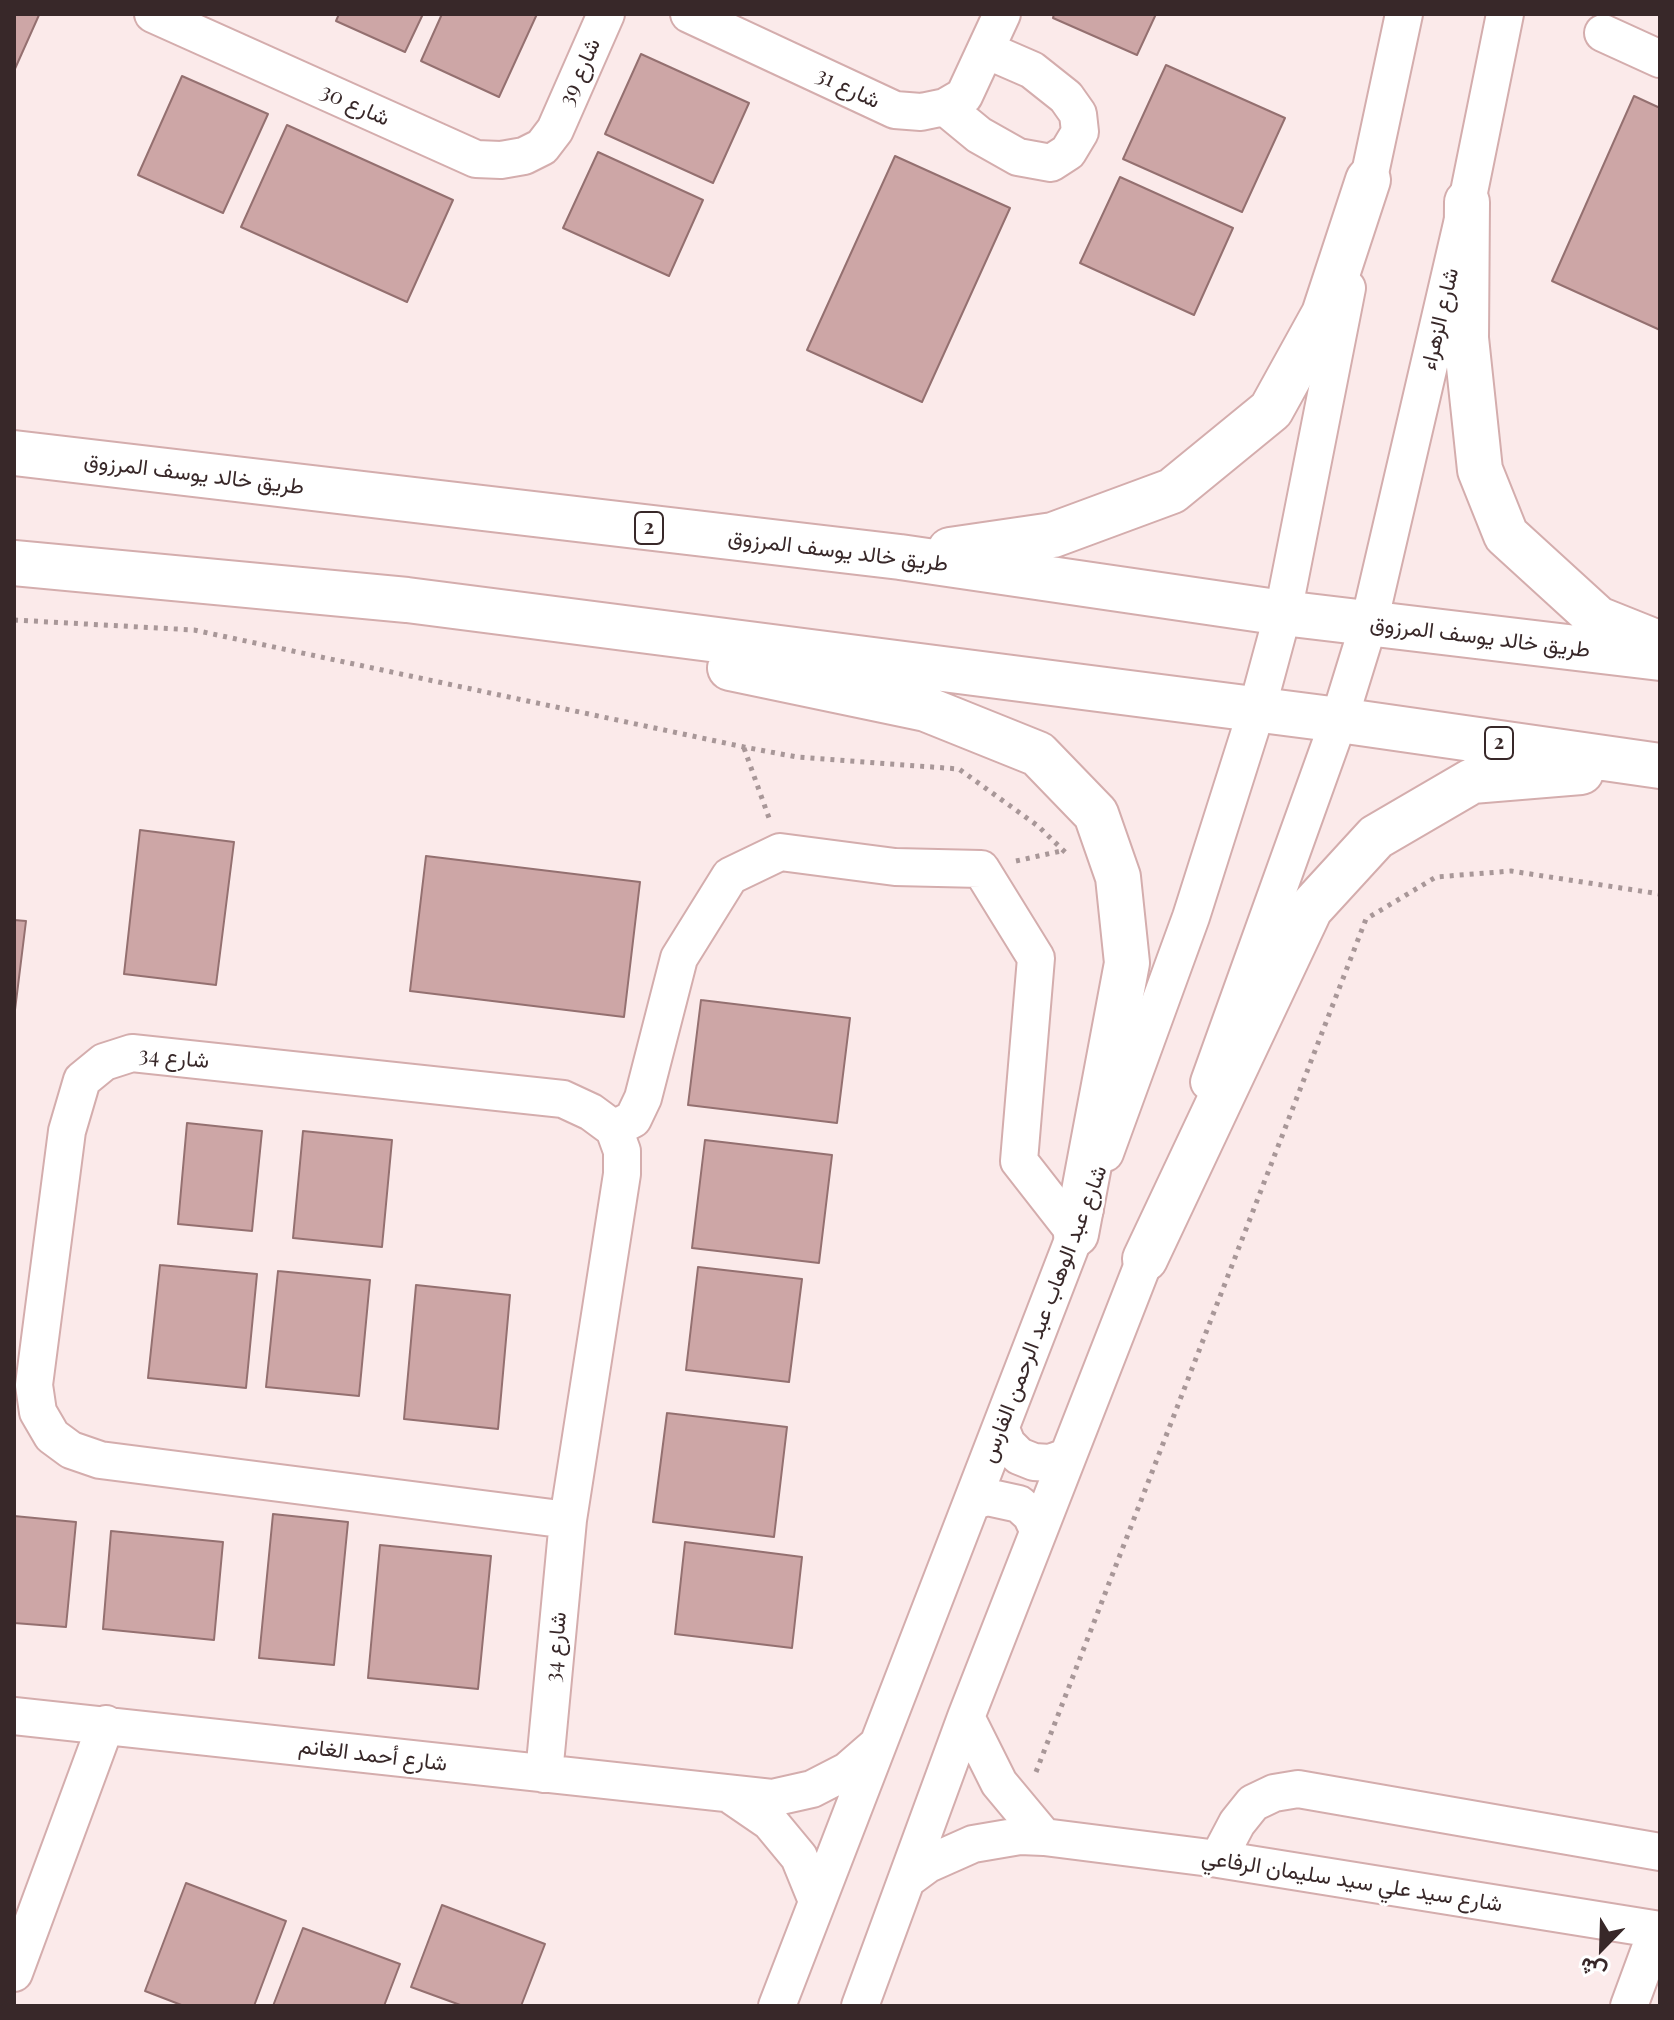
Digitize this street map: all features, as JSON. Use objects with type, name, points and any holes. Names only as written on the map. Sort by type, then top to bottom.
[{"type":"main road","points":[[900,557],[1053,535],[1172,491],[1271,410],[1324,314],[1368,180]]},
{"type":"main road","points":[[1467,202],[1466,338],[1480,470],[1506,535],[1598,619],[1660,643]]},
{"type":"main road","name":"طريق خالد يوسف المرزوق","points":[[14,453],[900,557],[1283,613],[1660,658]]},
{"type":"main road","name":"2","points":[[14,563],[407,600],[1257,709],[1659,765]]},
{"type":"main road","points":[[407,600],[926,709],[1038,754],[1096,814],[1118,877],[1127,963],[1076,1234]]},
{"type":"main road","points":[[1145,1259],[1310,909],[1376,837],[1472,781],[1659,765]]},
{"type":"street","name":"شارع 30","points":[[153,14],[476,159],[524,156],[542,147],[555,130]]},
{"type":"street","name":"شارع 39","points":[[555,130],[606,14]]},
{"type":"street","name":"شارع 31","points":[[689,14],[895,110],[921,112],[945,107]]},
{"type":"street","points":[[986,50],[1032,70],[1066,97],[1078,114],[1080,132],[1068,152],[1051,163],[1018,157],[979,135],[945,107],[964,96],[1002,14]]},
{"type":"street","points":[[1283,613],[1368,180],[1404,14]]},
{"type":"street","name":"شارع الزهراء","points":[[1369,623],[1467,202],[1505,14]]},
{"type":"street","points":[[1603,33],[1660,59]]},
{"type":"street","name":"شارع عبد الوهاب عبد الرحمن الفارس","points":[[777,2006],[1076,1234],[1191,917],[1257,709],[1283,613]]},
{"type":"street","points":[[860,2006],[966,1717],[1145,1259],[1339,720],[1369,623]]},
{"type":"street","points":[[614,1129],[633,1119],[643,1098],[679,958],[730,876],[780,852],[895,867],[981,869],[1036,958],[1019,1161],[1076,1234]]},
{"type":"street","name":"شارع 34","points":[[544,1774],[568,1520],[622,1174],[622,1151],[614,1129],[591,1112],[563,1099],[132,1053],[104,1062],[82,1080],[72,1106],[34,1385],[38,1412],[52,1436],[71,1450],[100,1460],[568,1520]]},
{"type":"street","points":[[1001,1429],[1007,1444],[1019,1456],[1034,1462],[1050,1463],[1066,1457]]},
{"type":"street","points":[[972,1502],[987,1497],[1004,1498],[1019,1504],[1031,1515],[1038,1530]]},
{"type":"street","name":"شارع أحمد الغانم","points":[[14,1716],[772,1798],[812,1789],[847,1771],[877,1745]]},
{"type":"street","points":[[966,1717],[999,1783],[1044,1837]]},
{"type":"street","points":[[14,1973],[106,1724]]},
{"type":"street","points":[[1218,1859],[1237,1823],[1253,1803],[1274,1793],[1298,1789],[1660,1852]]},
{"type":"street","name":"شارع أحمد الغانم","points":[[732,1796],[770,1822],[799,1857],[817,1901]]},
{"type":"street","name":"شارع سيد علي سيد سليمان الرفاعي","points":[[909,1878],[928,1864],[973,1844],[1020,1836],[1044,1837],[1218,1859],[1658,1930]]},
{"type":"street","points":[[1629,2006],[1658,1930]]},
{"type":"path","points":[[14,620],[194,630],[797,757],[959,769],[1038,826],[1062,851]]},
{"type":"path","points":[[744,747],[780,852]]},
{"type":"path","points":[[1033,1778],[1366,919],[1436,877],[1511,871],[1660,894]]},
{"type":"building","points":[[14,14],[39,15],[14,71]]},
{"type":"building","points":[[339,14],[423,14],[405,52],[336,21]]},
{"type":"building","points":[[442,14],[537,14],[499,97],[421,61]]},
{"type":"building","points":[[1054,14],[1156,14],[1137,55],[1053,18]]},
{"type":"building","points":[[641,54],[749,103],[713,183],[605,134]]},
{"type":"building","points":[[1166,65],[1285,118],[1242,212],[1123,159]]},
{"type":"building","points":[[182,76],[268,114],[223,213],[138,175]]},
{"type":"building","points":[[1634,96],[1660,108],[1660,330],[1552,281]]},
{"type":"building","points":[[287,125],[453,200],[407,302],[241,227]]},
{"type":"building","points":[[598,152],[703,200],[669,276],[563,228]]},
{"type":"building","points":[[895,156],[1010,208],[922,402],[807,350]]},
{"type":"building","points":[[1120,177],[1233,228],[1194,315],[1080,263]]},
{"type":"building","points":[[140,830],[234,842],[216,985],[124,974]]},
{"type":"building","points":[[426,856],[640,882],[624,1017],[410,991]]},
{"type":"building","points":[[14,920],[26,921],[14,1018]]},
{"type":"building","points":[[701,1000],[850,1018],[837,1123],[688,1105]]},
{"type":"building","points":[[187,1123],[262,1131],[252,1231],[178,1224]]},
{"type":"building","points":[[303,1131],[392,1140],[382,1247],[293,1238]]},
{"type":"building","points":[[705,1140],[832,1155],[819,1263],[692,1248]]},
{"type":"building","points":[[160,1265],[257,1274],[246,1388],[148,1378]]},
{"type":"building","points":[[698,1267],[802,1279],[789,1382],[686,1370]]},
{"type":"building","points":[[278,1271],[370,1280],[359,1396],[266,1387]]},
{"type":"building","points":[[416,1285],[510,1295],[498,1429],[404,1419]]},
{"type":"building","points":[[667,1413],[787,1427],[774,1537],[653,1522]]},
{"type":"building","points":[[273,1514],[348,1522],[334,1665],[259,1658]]},
{"type":"building","points":[[14,1516],[76,1522],[66,1627],[14,1623]]},
{"type":"building","points":[[111,1531],[223,1542],[214,1640],[103,1629]]},
{"type":"building","points":[[685,1542],[802,1557],[792,1648],[675,1634]]},
{"type":"building","points":[[380,1545],[491,1556],[478,1689],[368,1678]]},
{"type":"building","points":[[186,1883],[286,1921],[254,2006],[184,2006],[145,1991]]},
{"type":"building","points":[[442,1905],[545,1944],[521,2006],[463,2006],[411,1987]]},
{"type":"building","points":[[303,1928],[400,1964],[384,2006],[273,2006]]}]
